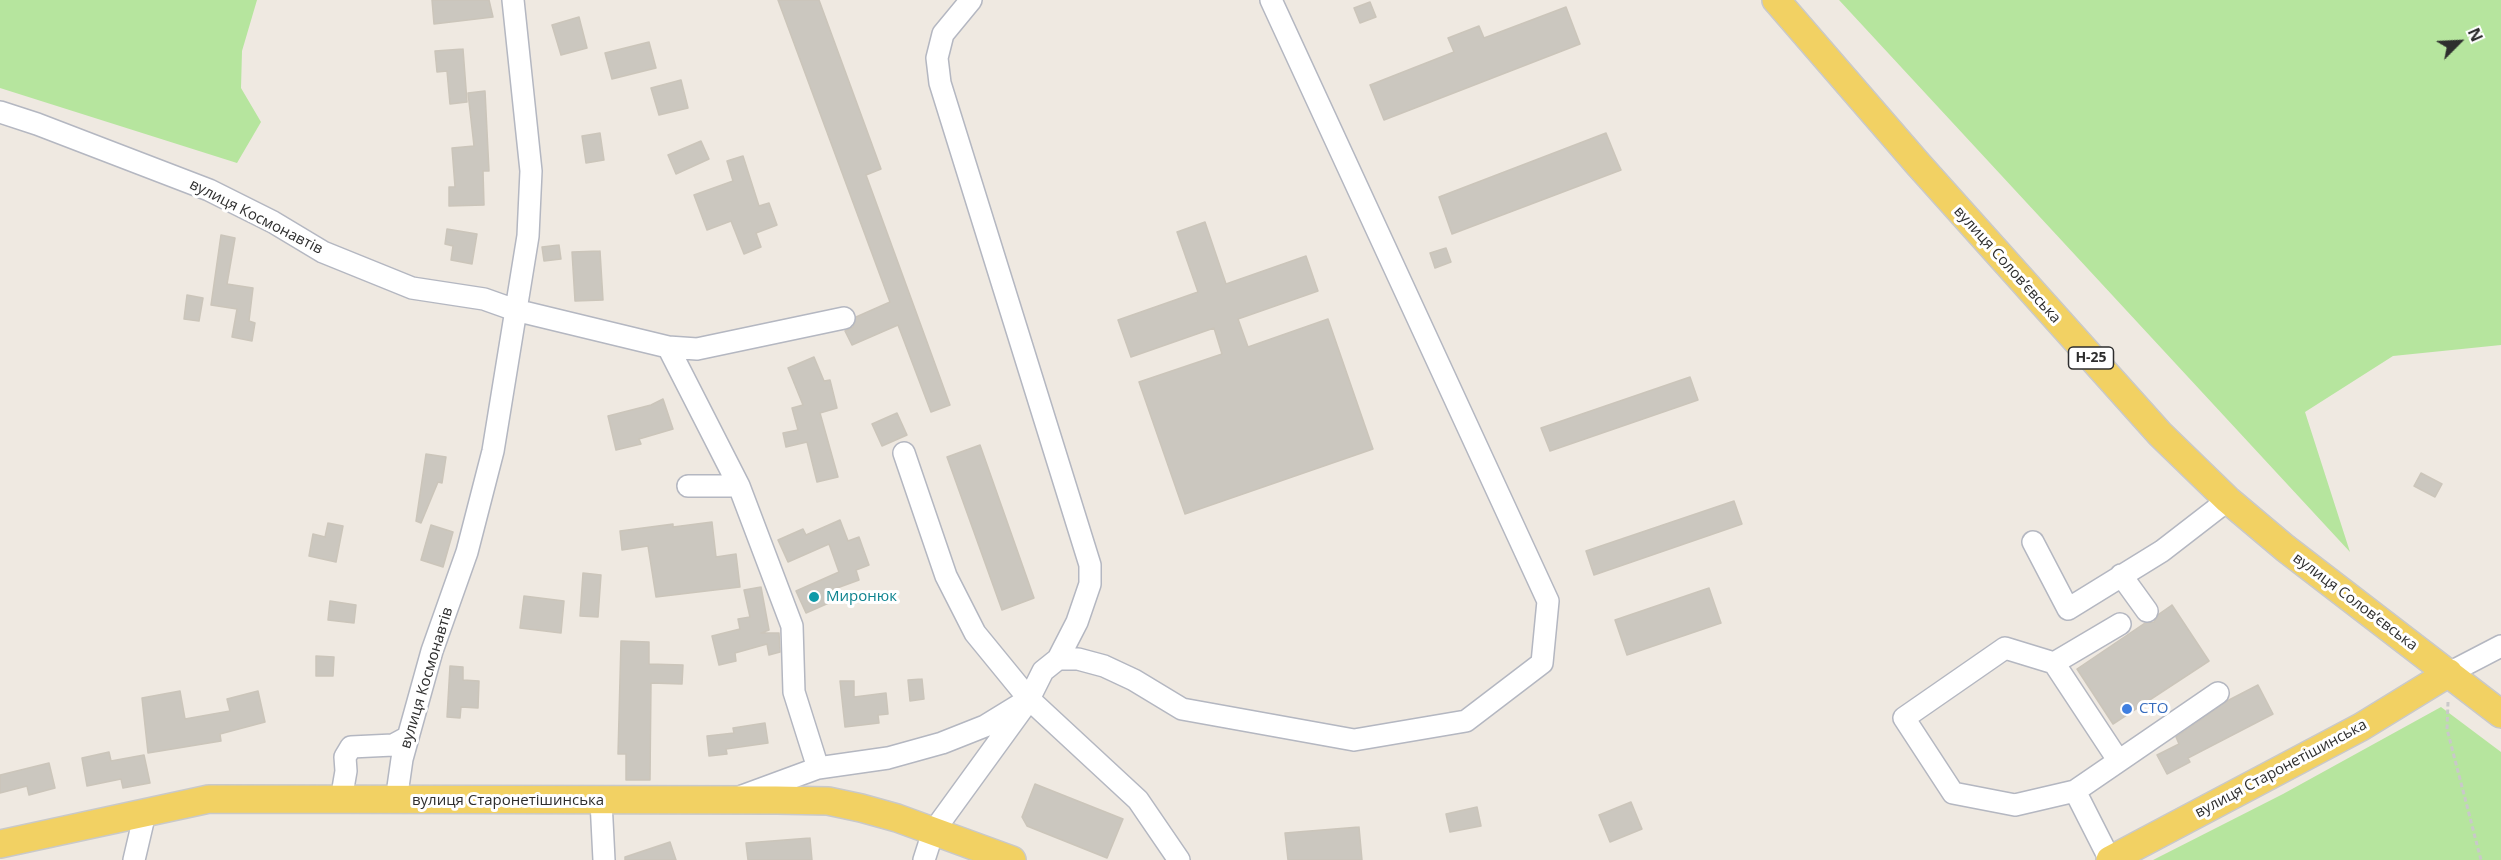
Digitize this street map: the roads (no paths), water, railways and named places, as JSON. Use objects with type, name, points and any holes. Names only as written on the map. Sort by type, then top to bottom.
[{"type":"main road","name":"вулиця Соловʼєвська","points":[[1776,0],[2160,434],[2228,500],[2321,576],[2449,673]]},
{"type":"main road","name":"Н-25","points":[[2449,673],[2501,714]]},
{"type":"main road","name":"вулиця Старонетішинська","points":[[2110,860],[2361,727],[2449,673]]},
{"type":"main road","name":"вулиця Старонетішинська","points":[[0,844],[209,800],[734,799],[828,801],[897,818],[1012,860]]},
{"type":"street","name":"вулиця Космонавтів","points":[[396,801],[408,737],[432,651],[478,515],[493,451],[528,236],[531,171],[513,0]]},
{"type":"street","points":[[1058,659],[1078,659],[1104,666],[1134,680],[1182,709],[1354,740],[1466,720],[1542,663],[1548,601],[1271,0]]},
{"type":"street","points":[[924,860],[933,832],[1029,699],[1043,671],[1058,659],[1083,608],[1090,584],[1090,565],[937,70],[939,45],[950,23],[972,2]]},
{"type":"street","name":"вулиця Космонавтів","points":[[0,112],[38,124],[209,190],[273,222],[323,252],[412,288],[484,299],[515,310],[668,347],[697,349],[844,318]]},
{"type":"street","points":[[668,347],[739,486],[792,626],[794,692],[818,768]]},
{"type":"street","points":[[904,453],[946,576],[975,633],[1029,699],[1138,800],[1179,860]]},
{"type":"street","points":[[688,486],[739,486]]},
{"type":"street","points":[[2033,542],[2068,609],[2162,551],[2228,500]]},
{"type":"street","points":[[2121,575],[2147,611]]},
{"type":"street","points":[[2054,663],[2120,624]]},
{"type":"street","points":[[2449,673],[2501,646]]},
{"type":"street","points":[[2118,760],[2054,663],[2005,648],[1904,718],[1953,793],[2015,805],[2075,791],[2218,693]]},
{"type":"street","points":[[734,799],[818,768],[888,758],[942,743],[985,726],[1029,699]]},
{"type":"street","points":[[341,800],[345,757],[351,747],[393,745],[408,737]]},
{"type":"street","points":[[2075,791],[2110,860]]},
{"type":"street","points":[[601,801],[604,860]]},
{"type":"street","points":[[134,860],[145,813]]},
{"type":"place","name":"Миронюк","points":[[814,597]]},
{"type":"place","name":"СТО","points":[[2127,709]]}]
